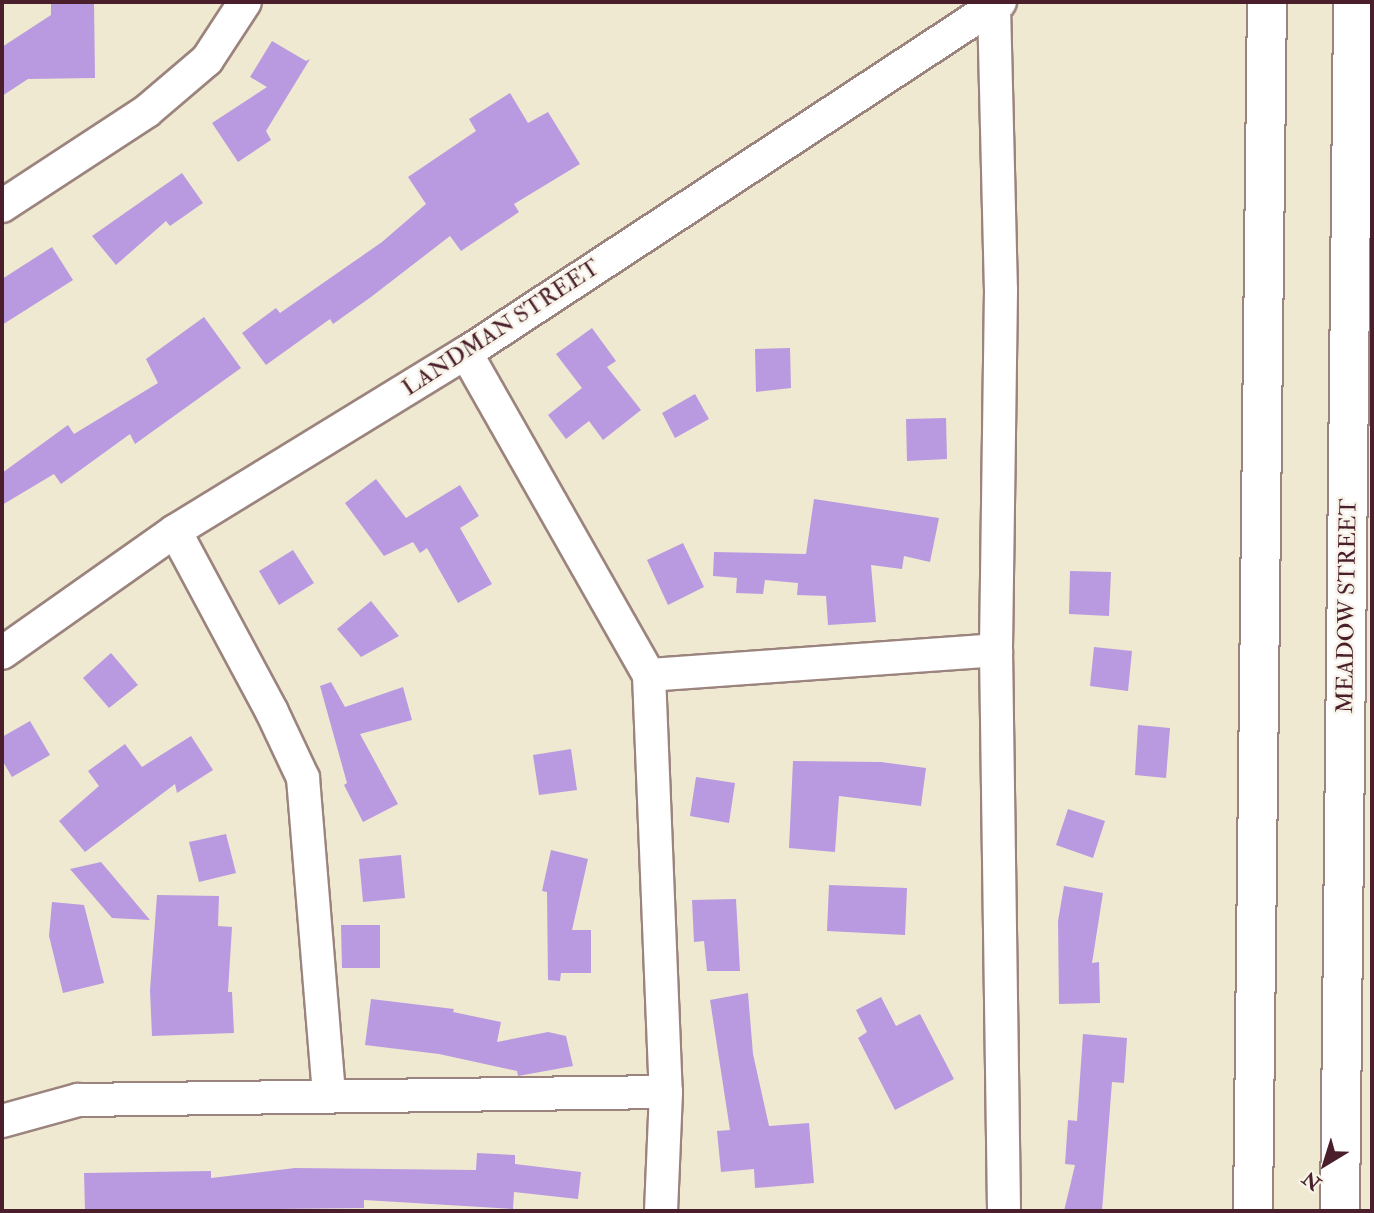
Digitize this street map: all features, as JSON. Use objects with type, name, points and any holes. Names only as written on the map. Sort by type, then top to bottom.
[{"type":"street","points":[[2,206],[147,111],[207,60],[245,2]]},
{"type":"street","points":[[1253,1211],[1267,2]]},
{"type":"street","name":"MEADOW STREET","points":[[1340,1211],[1353,2]]},
{"type":"street","points":[[997,4],[1001,290],[996,650],[1004,1211]]},
{"type":"street","name":"LANDMAN STREET","points":[[2,653],[175,531],[466,353],[997,4]]},
{"type":"street","points":[[466,353],[649,675],[666,1092],[661,1211]]},
{"type":"street","points":[[175,531],[272,712],[303,778],[329,1094]]},
{"type":"street","points":[[649,675],[996,650]]},
{"type":"street","points":[[2,1121],[78,1100],[329,1094],[666,1092]]},
{"type":"building","points":[[51,2],[94,2],[95,78],[28,79],[2,96],[2,47],[51,15]]},
{"type":"building","points":[[272,41],[306,61],[310,59],[266,131],[271,140],[238,162],[212,123],[267,87],[250,77]]},
{"type":"building","points":[[510,93],[528,123],[548,112],[580,164],[514,204],[519,212],[461,251],[450,236],[333,324],[330,319],[266,365],[242,333],[276,308],[280,313],[382,242],[426,204],[408,177],[476,131],[469,119]]},
{"type":"building","points":[[182,173],[203,203],[170,226],[166,221],[116,265],[92,236]]},
{"type":"building","points":[[52,247],[73,280],[2,325],[2,279]]},
{"type":"building","points":[[204,317],[241,368],[135,444],[130,434],[61,484],[54,474],[2,505],[2,473],[68,425],[74,434],[158,383],[146,359]]},
{"type":"building","points":[[592,328],[616,361],[607,367],[641,410],[603,440],[589,421],[566,439],[548,415],[582,388],[556,354]]},
{"type":"building","points":[[790,348],[791,388],[756,392],[755,349]]},
{"type":"building","points":[[695,394],[709,419],[675,438],[662,413]]},
{"type":"building","points":[[946,418],[947,459],[907,461],[906,419]]},
{"type":"building","points":[[376,479],[406,518],[460,485],[479,516],[460,528],[492,584],[458,603],[427,548],[420,553],[413,542],[384,556],[345,503]]},
{"type":"building","points":[[814,499],[939,518],[930,562],[904,556],[902,569],[871,565],[876,622],[828,625],[826,596],[797,595],[798,583],[765,580],[763,594],[736,593],[737,578],[713,576],[714,552],[806,554]]},
{"type":"building","points":[[683,543],[704,587],[668,605],[647,560]]},
{"type":"building","points":[[293,550],[314,583],[279,605],[259,571]]},
{"type":"building","points":[[1070,571],[1111,572],[1109,616],[1069,614]]},
{"type":"building","points":[[371,601],[399,636],[361,657],[337,629]]},
{"type":"building","points":[[1094,647],[1132,651],[1128,691],[1090,686]]},
{"type":"building","points":[[111,653],[138,685],[109,708],[83,678]]},
{"type":"building","points":[[331,682],[345,707],[403,687],[412,720],[360,734],[398,804],[363,822],[344,785],[347,783],[320,686]]},
{"type":"building","points":[[30,721],[50,755],[12,777],[2,760],[2,737]]},
{"type":"building","points":[[1138,725],[1170,728],[1166,778],[1135,775]]},
{"type":"building","points":[[191,736],[213,770],[177,793],[175,784],[85,852],[59,821],[99,786],[88,771],[125,744],[142,767]]},
{"type":"building","points":[[571,749],[577,790],[539,795],[533,755]]},
{"type":"building","points":[[793,761],[881,762],[926,768],[921,806],[839,796],[835,852],[789,848]]},
{"type":"building","points":[[696,777],[735,783],[729,823],[690,816]]},
{"type":"building","points":[[1068,809],[1105,821],[1093,858],[1056,845]]},
{"type":"building","points":[[226,834],[236,873],[199,882],[189,842]]},
{"type":"building","points":[[551,850],[588,859],[572,930],[591,930],[591,973],[561,973],[560,981],[548,980],[547,892],[542,891]]},
{"type":"building","points":[[401,855],[405,898],[363,902],[359,859]]},
{"type":"building","points":[[101,862],[150,920],[112,918],[70,869]]},
{"type":"building","points":[[829,885],[907,888],[905,935],[827,931]]},
{"type":"building","points":[[1064,886],[1103,893],[1092,963],[1099,962],[1100,1003],[1059,1004],[1058,921]]},
{"type":"building","points":[[157,895],[219,896],[218,926],[232,927],[228,992],[232,992],[234,1033],[152,1036],[150,990]]},
{"type":"building","points":[[736,899],[740,971],[707,971],[704,941],[694,942],[692,900]]},
{"type":"building","points":[[52,902],[84,905],[104,983],[63,993],[49,936]]},
{"type":"building","points":[[341,925],[380,925],[380,968],[342,968]]},
{"type":"building","points":[[748,993],[753,1054],[769,1126],[809,1123],[814,1183],[755,1188],[754,1169],[721,1172],[717,1131],[730,1130],[710,1000]]},
{"type":"building","points":[[881,997],[896,1026],[920,1014],[954,1079],[895,1110],[858,1038],[867,1032],[856,1010]]},
{"type":"building","points":[[371,999],[454,1009],[453,1012],[501,1022],[497,1042],[548,1032],[566,1036],[573,1066],[518,1076],[517,1071],[439,1054],[365,1045]]},
{"type":"building","points":[[1083,1034],[1127,1038],[1124,1083],[1112,1082],[1102,1211],[1064,1211],[1075,1165],[1065,1164],[1068,1120],[1077,1121]]},
{"type":"building","points":[[477,1153],[515,1155],[515,1164],[581,1172],[578,1199],[514,1192],[513,1209],[364,1200],[364,1208],[85,1211],[84,1173],[211,1171],[211,1178],[295,1168],[476,1170]]}]
